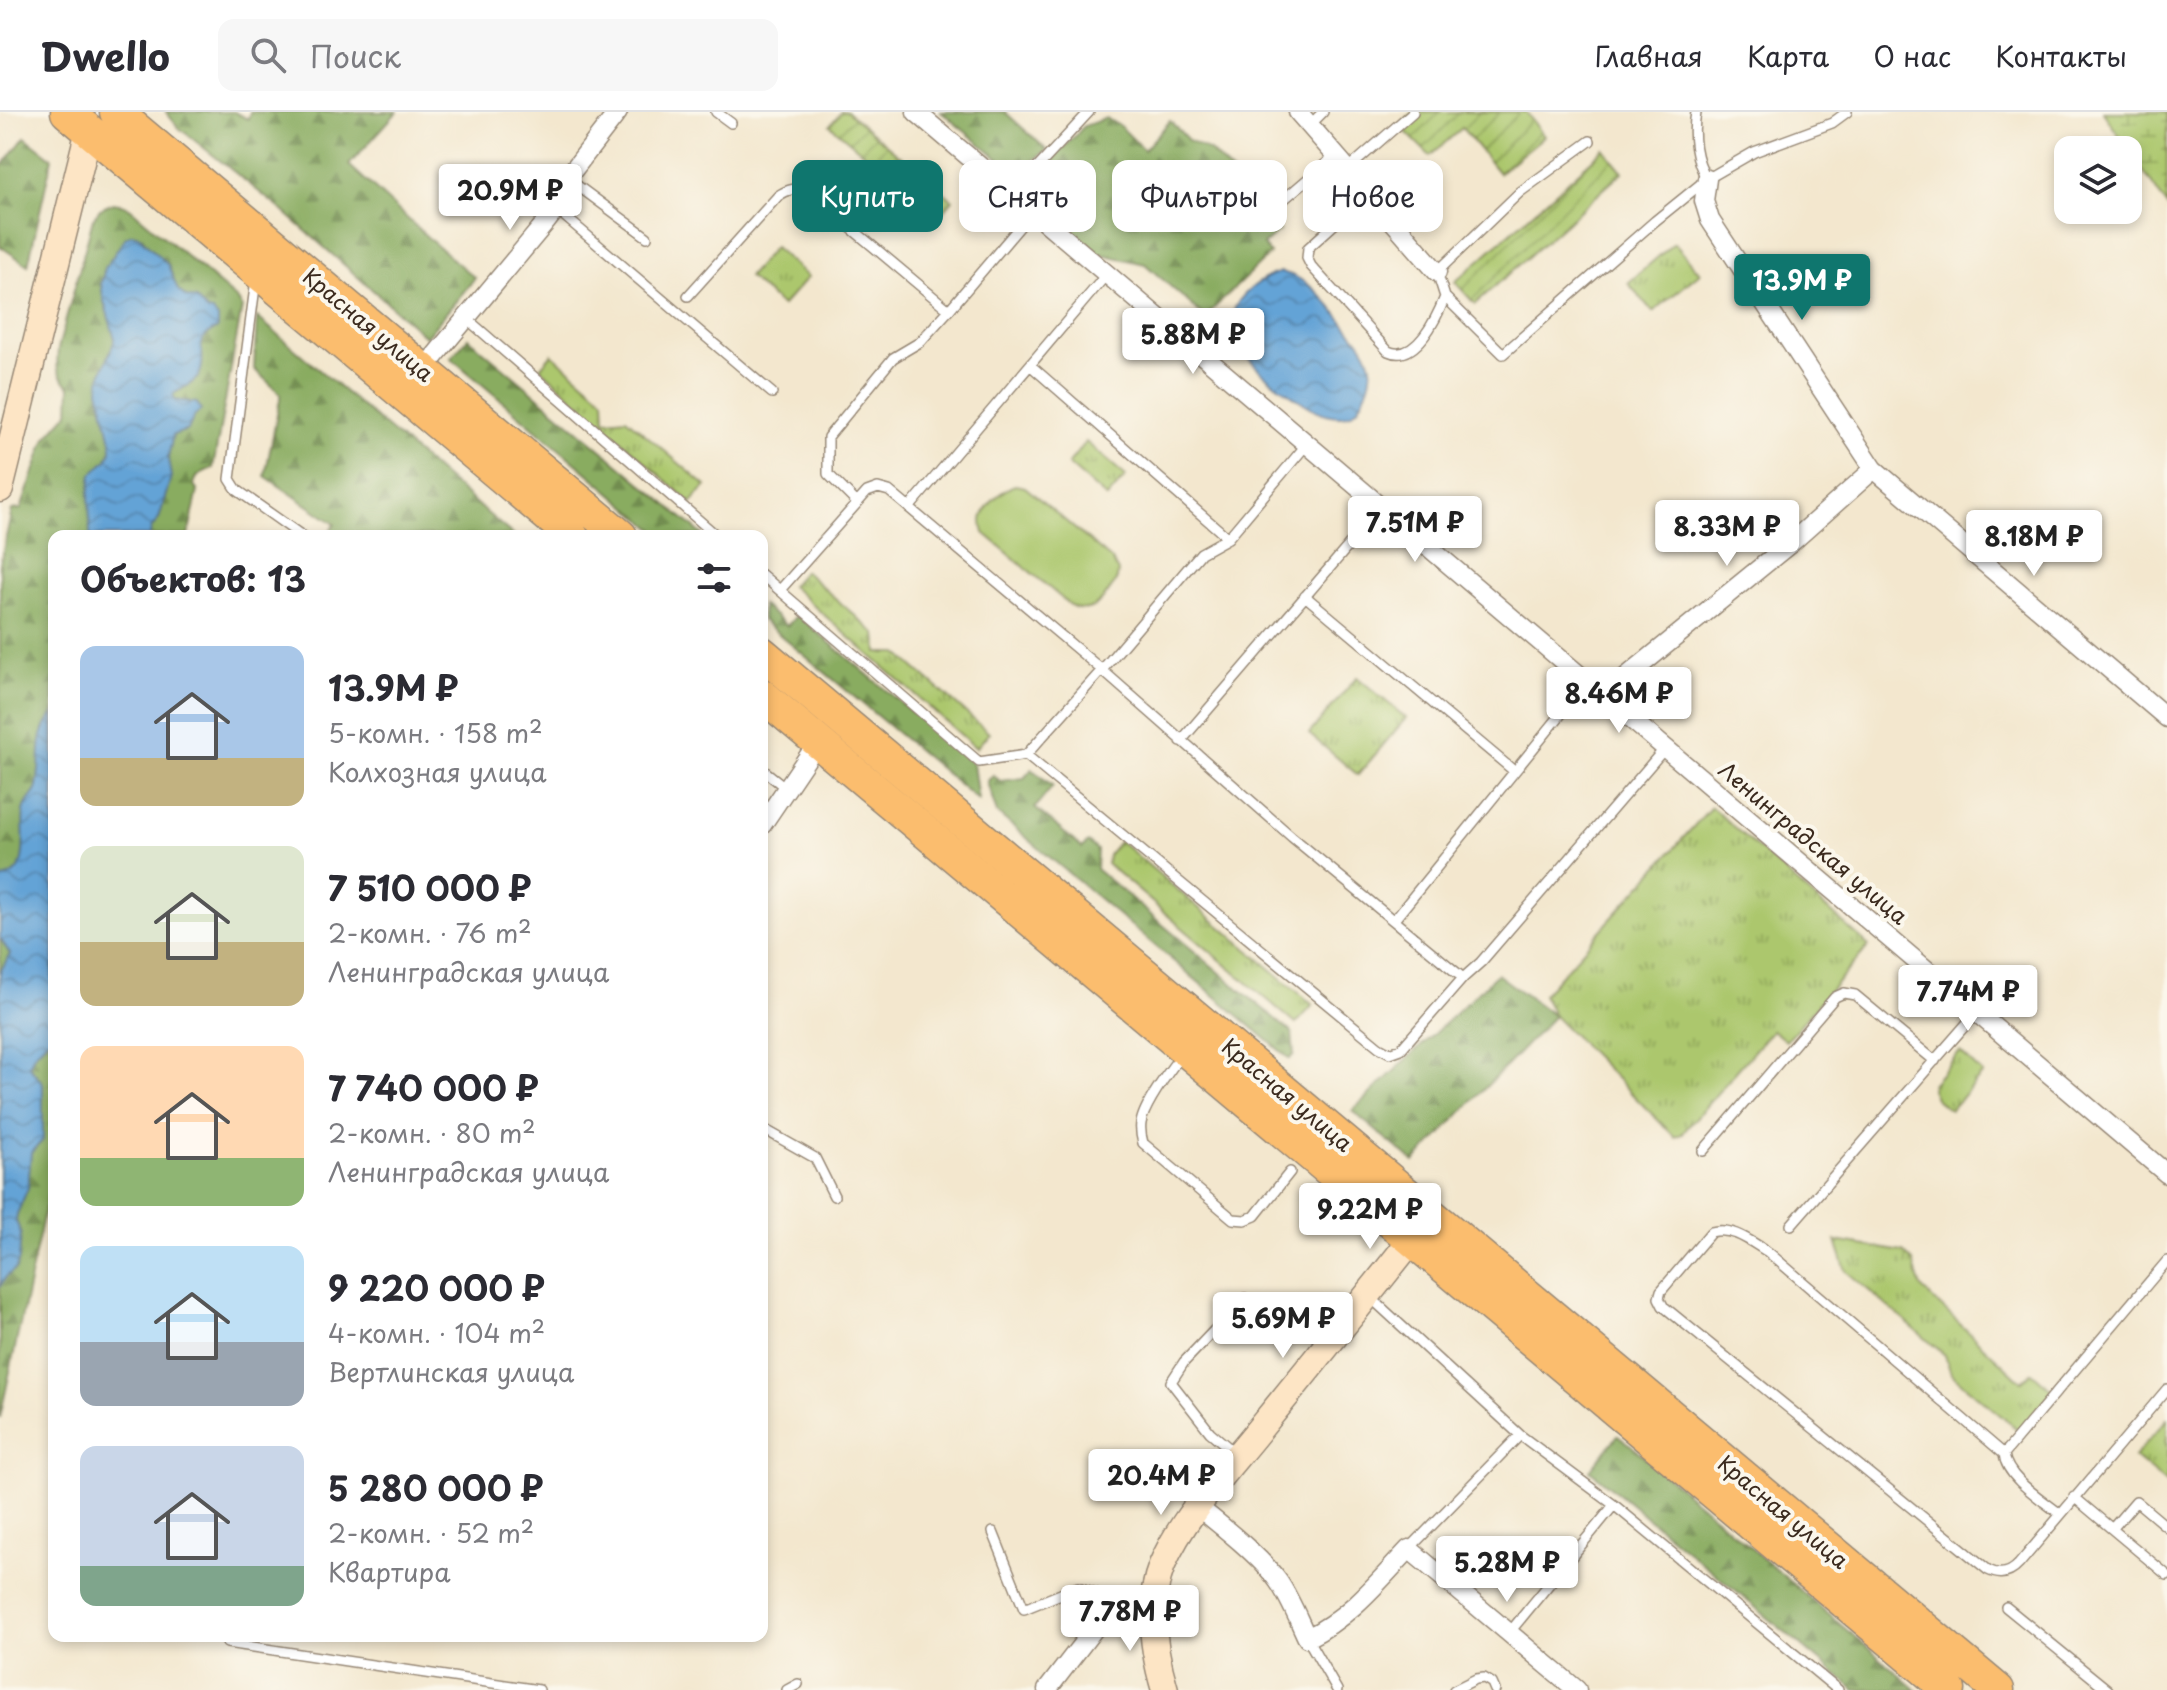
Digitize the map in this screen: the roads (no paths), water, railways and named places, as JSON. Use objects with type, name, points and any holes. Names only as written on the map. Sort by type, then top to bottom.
[{"type":"highway","name":"Красная улица","points":[[116,112],[614,530]]},
{"type":"highway","name":"Красная улица","points":[[78,121],[565,530]]},
{"type":"highway","name":"Красная улица","points":[[768,658],[1998,1690]]},
{"type":"highway","name":"Красная улица","points":[[768,700],[1949,1690]]},
{"type":"main road","points":[[0,489],[78,121]]},
{"type":"main road","points":[[1165,1690],[1153,1644],[1154,1610],[1161,1567],[1176,1539],[1238,1456],[1431,1215]]},
{"type":"street","points":[[394,387],[423,370],[556,209],[567,178],[618,112]]},
{"type":"street","name":"Ленинградская улица","points":[[916,112],[972,160]]},
{"type":"street","points":[[1311,116],[1341,160]]},
{"type":"street","points":[[1707,179],[1704,201],[1710,220],[1874,469],[2167,718]]},
{"type":"street","name":"Ленинградская улица","points":[[1055,232],[2167,1174]]},
{"type":"street","points":[[1403,232],[1437,272]]},
{"type":"street","points":[[1604,695],[1792,542],[1874,469]]},
{"type":"street","points":[[768,816],[818,742]]},
{"type":"street","points":[[1198,1507],[1276,1577],[1307,1638],[1326,1629],[1351,1610],[1409,1549],[1577,1690]]},
{"type":"street","points":[[1047,1690],[1107,1612],[1127,1604],[1154,1610]]},
{"type":"lane","points":[[716,112],[731,123]]},
{"type":"lane","points":[[1345,160],[1413,112]]},
{"type":"lane","points":[[1696,112],[1698,163],[1707,179]]},
{"type":"lane","points":[[1590,141],[1520,192],[1437,272],[1445,297],[1503,354],[1707,179],[1754,152],[1832,123],[1847,112]]},
{"type":"lane","points":[[1043,160],[1084,113]]},
{"type":"lane","points":[[567,178],[647,237]]},
{"type":"lane","points":[[688,296],[778,196],[800,189],[808,192],[949,310]]},
{"type":"lane","points":[[556,209],[772,393]]},
{"type":"lane","points":[[857,503],[828,474],[828,437],[893,358],[920,342],[1015,232]]},
{"type":"lane","points":[[1326,232],[1308,248],[1307,258],[1311,266],[1388,351],[1404,354],[1417,343],[1435,322],[1445,297]]},
{"type":"lane","points":[[257,271],[230,479],[237,490],[294,530]]},
{"type":"lane","points":[[909,508],[1106,275]]},
{"type":"lane","points":[[465,317],[710,530]]},
{"type":"lane","points":[[1030,365],[1228,538]]},
{"type":"lane","points":[[768,580],[979,762],[1026,755],[1201,553],[1228,538],[1307,444]]},
{"type":"lane","points":[[780,590],[867,492],[878,488],[889,491],[1102,670],[1368,901],[1463,978]]},
{"type":"lane","points":[[1181,741],[1381,508]]},
{"type":"lane","points":[[1305,596],[1514,771]]},
{"type":"lane","points":[[1394,920],[1588,681]]},
{"type":"lane","points":[[1026,755],[1386,1052],[1394,1052],[1401,1049],[1463,978],[1481,962],[1666,747]]},
{"type":"lane","points":[[768,774],[786,788]]},
{"type":"lane","points":[[1703,1151],[1835,997],[1844,993],[1855,995],[1935,1061]]},
{"type":"lane","points":[[1791,1225],[1976,1013]]},
{"type":"lane","points":[[1186,1049],[1145,1111],[1140,1134],[1143,1143],[1233,1219],[1245,1220],[1255,1216],[1290,1172]]},
{"type":"lane","points":[[768,1131],[815,1158],[834,1196]]},
{"type":"lane","points":[[2060,1514],[2012,1474],[2005,1463],[2004,1454],[1768,1252],[1738,1234],[1720,1230],[1711,1232],[1661,1291],[1659,1298],[1663,1306],[1988,1570],[2003,1573],[2015,1569],[2167,1389]]},
{"type":"lane","points":[[2004,1454],[2167,1261]]},
{"type":"lane","points":[[1367,1294],[1520,1435],[1614,1505],[1838,1690]]},
{"type":"lane","points":[[1238,1456],[1210,1432],[1171,1382],[1184,1362],[1245,1298]]},
{"type":"lane","points":[[1290,1314],[1327,1346]]},
{"type":"lane","points":[[1409,1549],[1520,1435]]},
{"type":"lane","points":[[2074,1497],[2167,1575]]},
{"type":"lane","points":[[2112,1529],[2136,1501],[2167,1527]]},
{"type":"lane","points":[[1509,1633],[1614,1505]]},
{"type":"lane","points":[[993,1532],[1024,1609],[1078,1587],[1127,1604]]},
{"type":"lane","points":[[2006,1607],[2108,1690]]},
{"type":"lane","points":[[1307,1638],[1337,1690]]},
{"type":"lane","points":[[227,1642],[539,1690]]},
{"type":"lane","points":[[1454,1690],[1484,1678],[1492,1683],[1495,1690]]},
{"type":"lane","points":[[787,1690],[798,1684]]},
{"type":"water","points":[[132,234],[139,236],[168,265],[178,290],[213,312],[218,318],[218,328],[201,342],[200,374],[173,394],[175,400],[197,403],[201,410],[194,416],[188,430],[173,435],[168,458],[171,477],[159,519],[151,530],[90,530],[92,474],[107,460],[111,451],[99,390],[100,378],[115,339],[101,283],[105,268],[125,238]]},
{"type":"water","points":[[1281,272],[1301,280],[1318,292],[1367,354],[1370,384],[1360,405],[1350,414],[1326,414],[1290,394],[1253,363],[1235,336],[1232,322],[1235,308],[1245,294],[1257,283]]},
{"type":"water","points":[[48,723],[48,1040],[34,1054],[29,1066],[43,1083],[43,1140],[31,1153],[28,1188],[17,1214],[16,1221],[21,1233],[19,1259],[16,1269],[0,1287],[0,972],[10,954],[0,938],[0,879],[18,869],[21,861],[24,811],[37,788],[42,734]]}]
